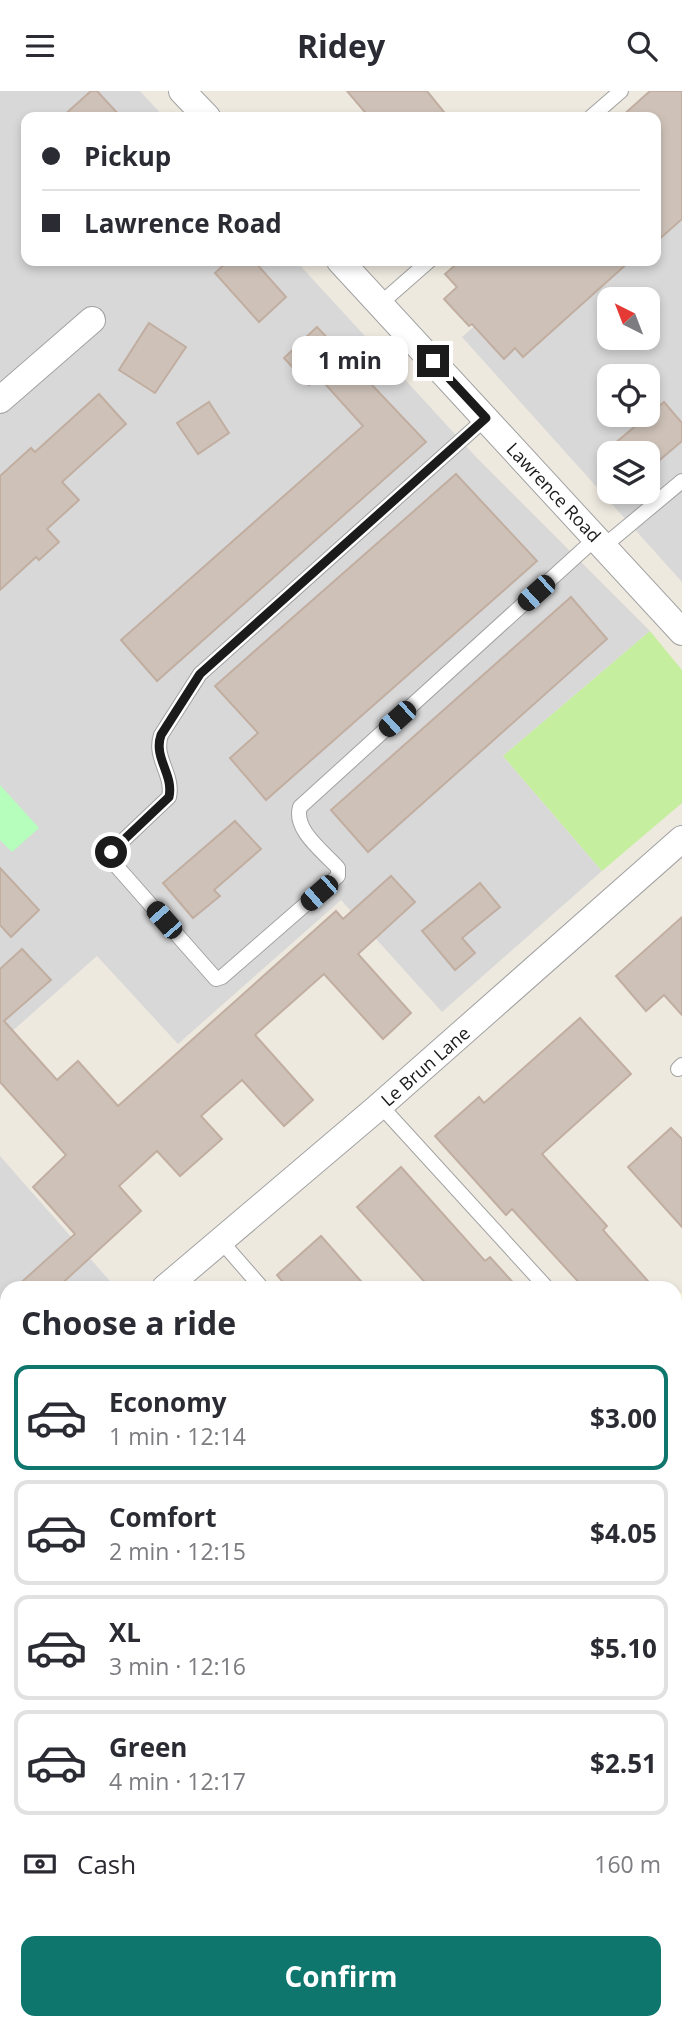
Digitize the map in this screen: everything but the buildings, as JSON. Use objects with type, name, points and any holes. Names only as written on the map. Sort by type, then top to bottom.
[{"type":"street","points":[[183,91],[202,112]]},
{"type":"street","name":"Lawrence Road","points":[[345,266],[682,632]]},
{"type":"street","points":[[0,400],[92,320]]},
{"type":"street","name":"Le Brun Lane","points":[[173,1281],[380,1105],[682,839]]},
{"type":"lane","points":[[597,112],[621,91]]},
{"type":"lane","points":[[380,304],[423,266]]},
{"type":"lane","points":[[486,418],[200,674],[161,735],[157,746],[171,787],[169,797],[119,842],[111,852],[112,861],[216,979],[222,977],[338,876],[338,868],[301,827],[298,816],[300,807],[600,542],[682,481]]},
{"type":"lane","points":[[380,1105],[541,1281]]},
{"type":"lane","points":[[221,1241],[256,1281]]},
{"type":"shaded area","points":[[0,91],[140,91],[159,112],[21,112],[21,266],[301,266],[477,458],[650,631],[503,756],[602,871],[442,1012],[341,900],[178,1044],[97,956],[0,1042]]},
{"type":"shaded area","points":[[682,141],[682,582],[612,504],[660,504],[660,441],[597,441],[597,487],[462,337],[541,266],[661,266],[661,160]]},
{"type":"shaded area","points":[[0,1156],[110,1281],[0,1281]]},
{"type":"green space","points":[[650,631],[682,670],[682,803],[602,871],[503,756]]},
{"type":"green space","points":[[0,785],[39,828],[12,852],[0,840]]},
{"type":"route","points":[[111,852],[169,797],[171,787],[157,746],[161,735],[200,674],[486,418],[433,361]]}]
